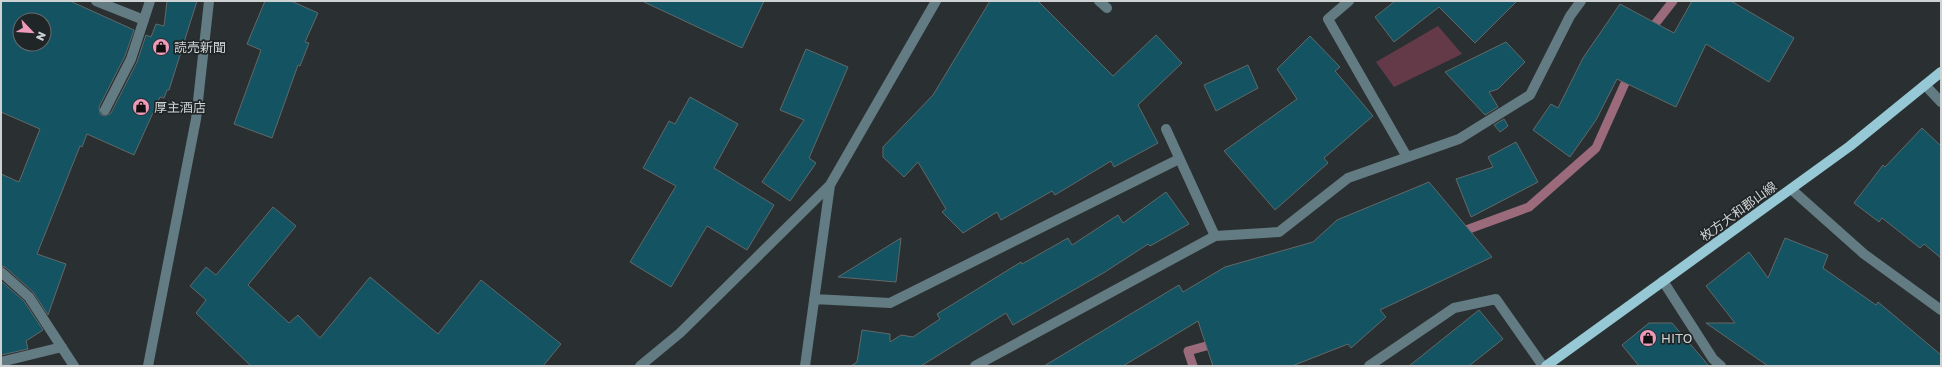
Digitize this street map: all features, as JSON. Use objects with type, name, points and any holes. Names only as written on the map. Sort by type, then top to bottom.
[{"type":"main road","name":"枚方大和郡山線","points":[[1546,366],[1850,146],[1941,72]]},
{"type":"street","points":[[96,1],[144,20]]},
{"type":"street","points":[[106,110],[131,59],[150,1]]},
{"type":"street","points":[[148,366],[196,119],[209,1]]},
{"type":"street","points":[[640,366],[680,333],[830,185],[936,1]]},
{"type":"street","points":[[1099,1],[1107,8]]},
{"type":"street","points":[[1349,1],[1328,19],[1407,157]]},
{"type":"street","points":[[975,366],[1215,236],[1279,232],[1348,178],[1459,139],[1530,95],[1570,16],[1581,1]]},
{"type":"street","points":[[1925,85],[1941,102]]},
{"type":"street","points":[[1166,129],[1215,236]]},
{"type":"street","points":[[814,299],[890,303],[1179,159]]},
{"type":"street","points":[[804,366],[830,185]]},
{"type":"street","points":[[1791,189],[1864,254],[1941,310]]},
{"type":"street","points":[[1,272],[29,297],[74,366]]},
{"type":"street","points":[[1663,281],[1713,359],[1721,366]]},
{"type":"street","points":[[1369,366],[1454,308],[1496,299],[1543,366]]},
{"type":"street","points":[[1,362],[62,347]]},
{"type":"shaded area","points":[[1438,26],[1462,54],[1394,87],[1376,62]]},
{"type":"building","points":[[1,1],[70,1],[134,30],[125,56],[99,107],[100,114],[105,116],[111,113],[137,62],[146,35],[151,37],[156,24],[164,26],[167,1],[197,1],[169,90],[167,90],[164,98],[160,97],[134,155],[87,134],[82,147],[80,146],[37,254],[66,264],[48,315],[33,292],[5,267],[1,266],[1,174],[19,182],[40,129],[1,112]]},
{"type":"building","points":[[265,1],[291,1],[318,13],[305,42],[309,43],[300,66],[298,65],[272,138],[234,124],[261,50],[247,44]]},
{"type":"building","points":[[642,1],[764,1],[742,48]]},
{"type":"building","points":[[990,1],[1038,1],[1113,76],[1156,35],[1182,63],[1138,105],[1158,143],[1114,167],[1111,161],[1055,195],[1052,191],[1001,220],[997,212],[963,233],[942,212],[946,209],[918,162],[904,177],[883,157],[883,147],[933,95]]},
{"type":"building","points":[[1395,1],[1517,1],[1475,43],[1439,7],[1394,42],[1375,17]]},
{"type":"building","points":[[1692,1],[1731,1],[1794,38],[1769,82],[1706,44],[1676,107],[1617,79],[1596,120],[1570,157],[1533,130],[1551,104],[1558,108],[1583,58],[1620,4],[1674,33]]},
{"type":"building","points":[[1310,36],[1340,67],[1335,71],[1373,116],[1324,158],[1328,163],[1275,210],[1224,151],[1297,99],[1277,69]]},
{"type":"building","points":[[1506,42],[1525,62],[1498,89],[1489,92],[1498,107],[1485,115],[1445,72]]},
{"type":"building","points":[[806,49],[848,67],[809,158],[816,163],[790,201],[762,182],[804,120],[780,110]]},
{"type":"building","points":[[1248,65],[1258,88],[1216,111],[1204,85]]},
{"type":"building","points":[[690,97],[738,124],[714,168],[774,205],[747,250],[707,226],[671,287],[630,262],[676,186],[643,168],[669,121],[675,124]]},
{"type":"building","points":[[1504,119],[1508,126],[1500,132],[1494,125]]},
{"type":"building","points":[[1922,128],[1941,146],[1941,258],[1924,244],[1920,248],[1882,218],[1879,222],[1854,203],[1883,165],[1885,167]]},
{"type":"building","points":[[1516,142],[1538,182],[1471,217],[1456,179],[1493,167],[1488,157]]},
{"type":"building","points":[[1429,182],[1492,257],[1380,310],[1386,317],[1351,348],[1348,344],[1292,366],[1213,366],[1198,321],[1123,366],[1044,366],[1179,285],[1183,292],[1225,267],[1313,242],[1337,220]]},
{"type":"building","points":[[1166,192],[1189,224],[1150,246],[1148,244],[1105,272],[1013,325],[1006,313],[921,366],[851,366],[857,362],[862,330],[890,334],[890,342],[901,335],[913,337],[940,319],[937,314],[1021,262],[1022,264],[1068,238],[1072,245],[1118,215],[1123,223]]},
{"type":"building","points":[[273,207],[296,226],[248,285],[289,323],[298,315],[320,338],[370,277],[438,334],[481,280],[561,344],[543,366],[251,366],[196,313],[206,300],[190,286],[206,267],[216,275]]},
{"type":"building","points":[[901,238],[896,282],[838,277]]},
{"type":"building","points":[[1785,238],[1828,255],[1823,268],[1876,305],[1878,302],[1941,355],[1941,366],[1768,366],[1706,323],[1735,323],[1706,286],[1749,252],[1768,278]]},
{"type":"building","points":[[1,281],[24,301],[43,330],[26,341],[28,349],[1,355]]},
{"type":"building","points":[[1479,310],[1503,339],[1469,366],[1409,366]]},
{"type":"building","points":[[1649,323],[1672,323],[1709,366],[1639,366],[1622,345]]},
{"type":"waterway","points":[[1648,33],[1673,1]]},
{"type":"waterway","points":[[1458,233],[1529,207],[1596,148],[1630,72]]},
{"type":"waterway","points":[[1193,366],[1188,351],[1217,343]]},
{"type":"place","name":"読売新聞","points":[[161,47]]},
{"type":"place","name":"厚主酒店","points":[[141,107]]},
{"type":"place","name":"HITO","points":[[1648,338]]}]
